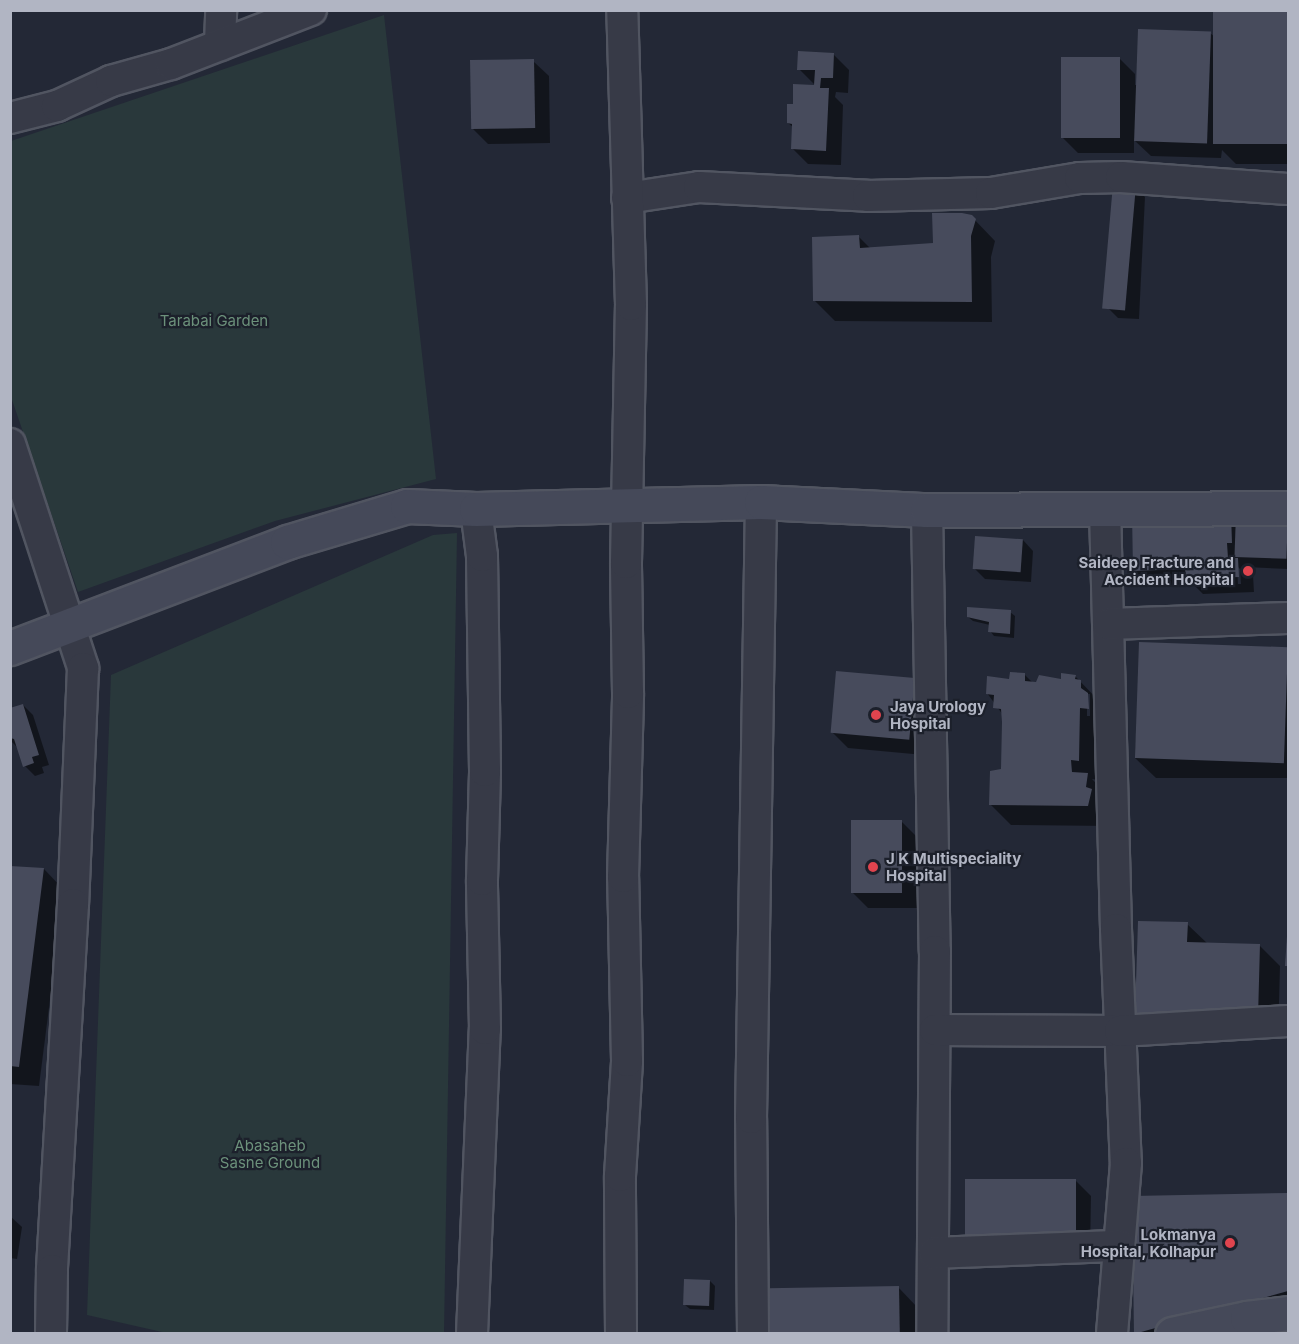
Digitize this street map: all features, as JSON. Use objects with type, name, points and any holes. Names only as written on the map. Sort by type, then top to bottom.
[{"type":"street","points":[[220,45],[221,10]]},
{"type":"street","points":[[10,118],[57,106],[111,81],[171,64],[311,10]]},
{"type":"street","points":[[621,1334],[620,1176],[627,1061],[623,878],[628,693],[627,504],[631,305],[622,10]]},
{"type":"street","points":[[627,198],[699,187],[868,196],[991,193],[1080,177],[1121,177],[1288,189]]},
{"type":"street","points":[[10,444],[83,668],[73,904],[52,1270],[51,1334]]},
{"type":"street","points":[[753,1334],[751,1118],[760,502]]},
{"type":"street","points":[[10,648],[287,542],[407,506],[476,509],[760,502],[927,510],[1288,508]]},
{"type":"street","points":[[472,1334],[485,1029],[482,880],[485,771],[482,556],[476,509]]},
{"type":"street","points":[[1104,509],[1126,1162],[1113,1334]]},
{"type":"street","points":[[927,510],[935,1030],[932,1334]]},
{"type":"street","points":[[1108,624],[1288,618]]},
{"type":"street","points":[[935,1030],[1120,1031],[1288,1021]]},
{"type":"street","points":[[934,1253],[1119,1246]]},
{"type":"street","points":[[1172,1334],[1247,1318],[1288,1313]]},
{"type":"green space","name":"Tarabai Garden","points":[[384,15],[436,479],[275,521],[78,592],[11,397],[11,141]]},
{"type":"green space","name":"Abasaheb Sasne Ground","points":[[457,533],[444,1333],[171,1334],[87,1315],[111,675],[433,535]]},
{"type":"building","points":[[1213,10],[1288,10],[1288,144],[1213,144]]},
{"type":"building","points":[[1138,29],[1211,32],[1207,143],[1134,141]]},
{"type":"building","points":[[798,51],[834,53],[833,78],[821,78],[820,88],[829,88],[826,151],[791,149],[792,124],[787,123],[787,104],[793,104],[793,84],[814,85],[815,70],[797,70]]},
{"type":"building","points":[[1061,57],[1120,57],[1120,138],[1061,138]]},
{"type":"building","points":[[534,59],[535,128],[471,129],[470,60]]},
{"type":"building","points":[[1113,184],[1136,186],[1125,311],[1102,309]]},
{"type":"building","points":[[932,213],[962,213],[972,215],[976,219],[971,236],[972,302],[813,301],[812,237],[859,235],[860,248],[933,243]]},
{"type":"building","points":[[1132,513],[1231,513],[1232,543],[1227,543],[1228,558],[1238,558],[1239,577],[1186,579],[1185,569],[1133,571]]},
{"type":"building","points":[[1236,513],[1288,515],[1286,559],[1234,557]]},
{"type":"building","points":[[975,536],[1023,539],[1021,572],[973,569]]},
{"type":"building","points":[[967,607],[1011,610],[1010,634],[988,632],[989,622],[967,617]]},
{"type":"building","points":[[1139,642],[1288,647],[1284,763],[1135,758]]},
{"type":"building","points":[[836,671],[915,678],[909,740],[831,733]]},
{"type":"building","points":[[1010,672],[1025,673],[1025,681],[1036,682],[1039,675],[1061,679],[1061,673],[1076,675],[1075,679],[1081,680],[1081,688],[1088,693],[1089,709],[1080,708],[1079,761],[1071,760],[1072,772],[1088,773],[1086,787],[1092,789],[1088,806],[989,805],[990,771],[1001,769],[1002,722],[1001,709],[993,708],[994,695],[986,694],[987,676],[1009,679]]},
{"type":"building","points":[[23,704],[39,755],[32,757],[34,763],[23,767],[14,739],[10,738],[10,708]]},
{"type":"building","points":[[851,820],[902,820],[902,893],[851,893]]},
{"type":"building","points":[[10,866],[44,868],[19,1067],[10,1066]]},
{"type":"building","points":[[1138,921],[1188,922],[1187,942],[1260,944],[1258,1018],[1135,1014]]},
{"type":"building","points":[[1287,936],[1288,966],[1285,966]]},
{"type":"building","points":[[965,1179],[1076,1179],[1076,1238],[965,1238]]},
{"type":"building","points":[[1288,1193],[1288,1291],[1134,1334],[1132,1196]]},
{"type":"building","points":[[684,1279],[710,1280],[709,1306],[683,1305]]},
{"type":"building","points":[[899,1286],[900,1334],[769,1334],[768,1288]]},
{"type":"place","name":"Saideep Fracture and Accident Hospital","points":[[1248,571]]},
{"type":"place","name":"Jaya Urology Hospital","points":[[876,715]]},
{"type":"place","name":"J K Multispeciality Hospital","points":[[873,867]]},
{"type":"place","name":"Lokmanya Hospital, Kolhapur","points":[[1230,1243]]}]
